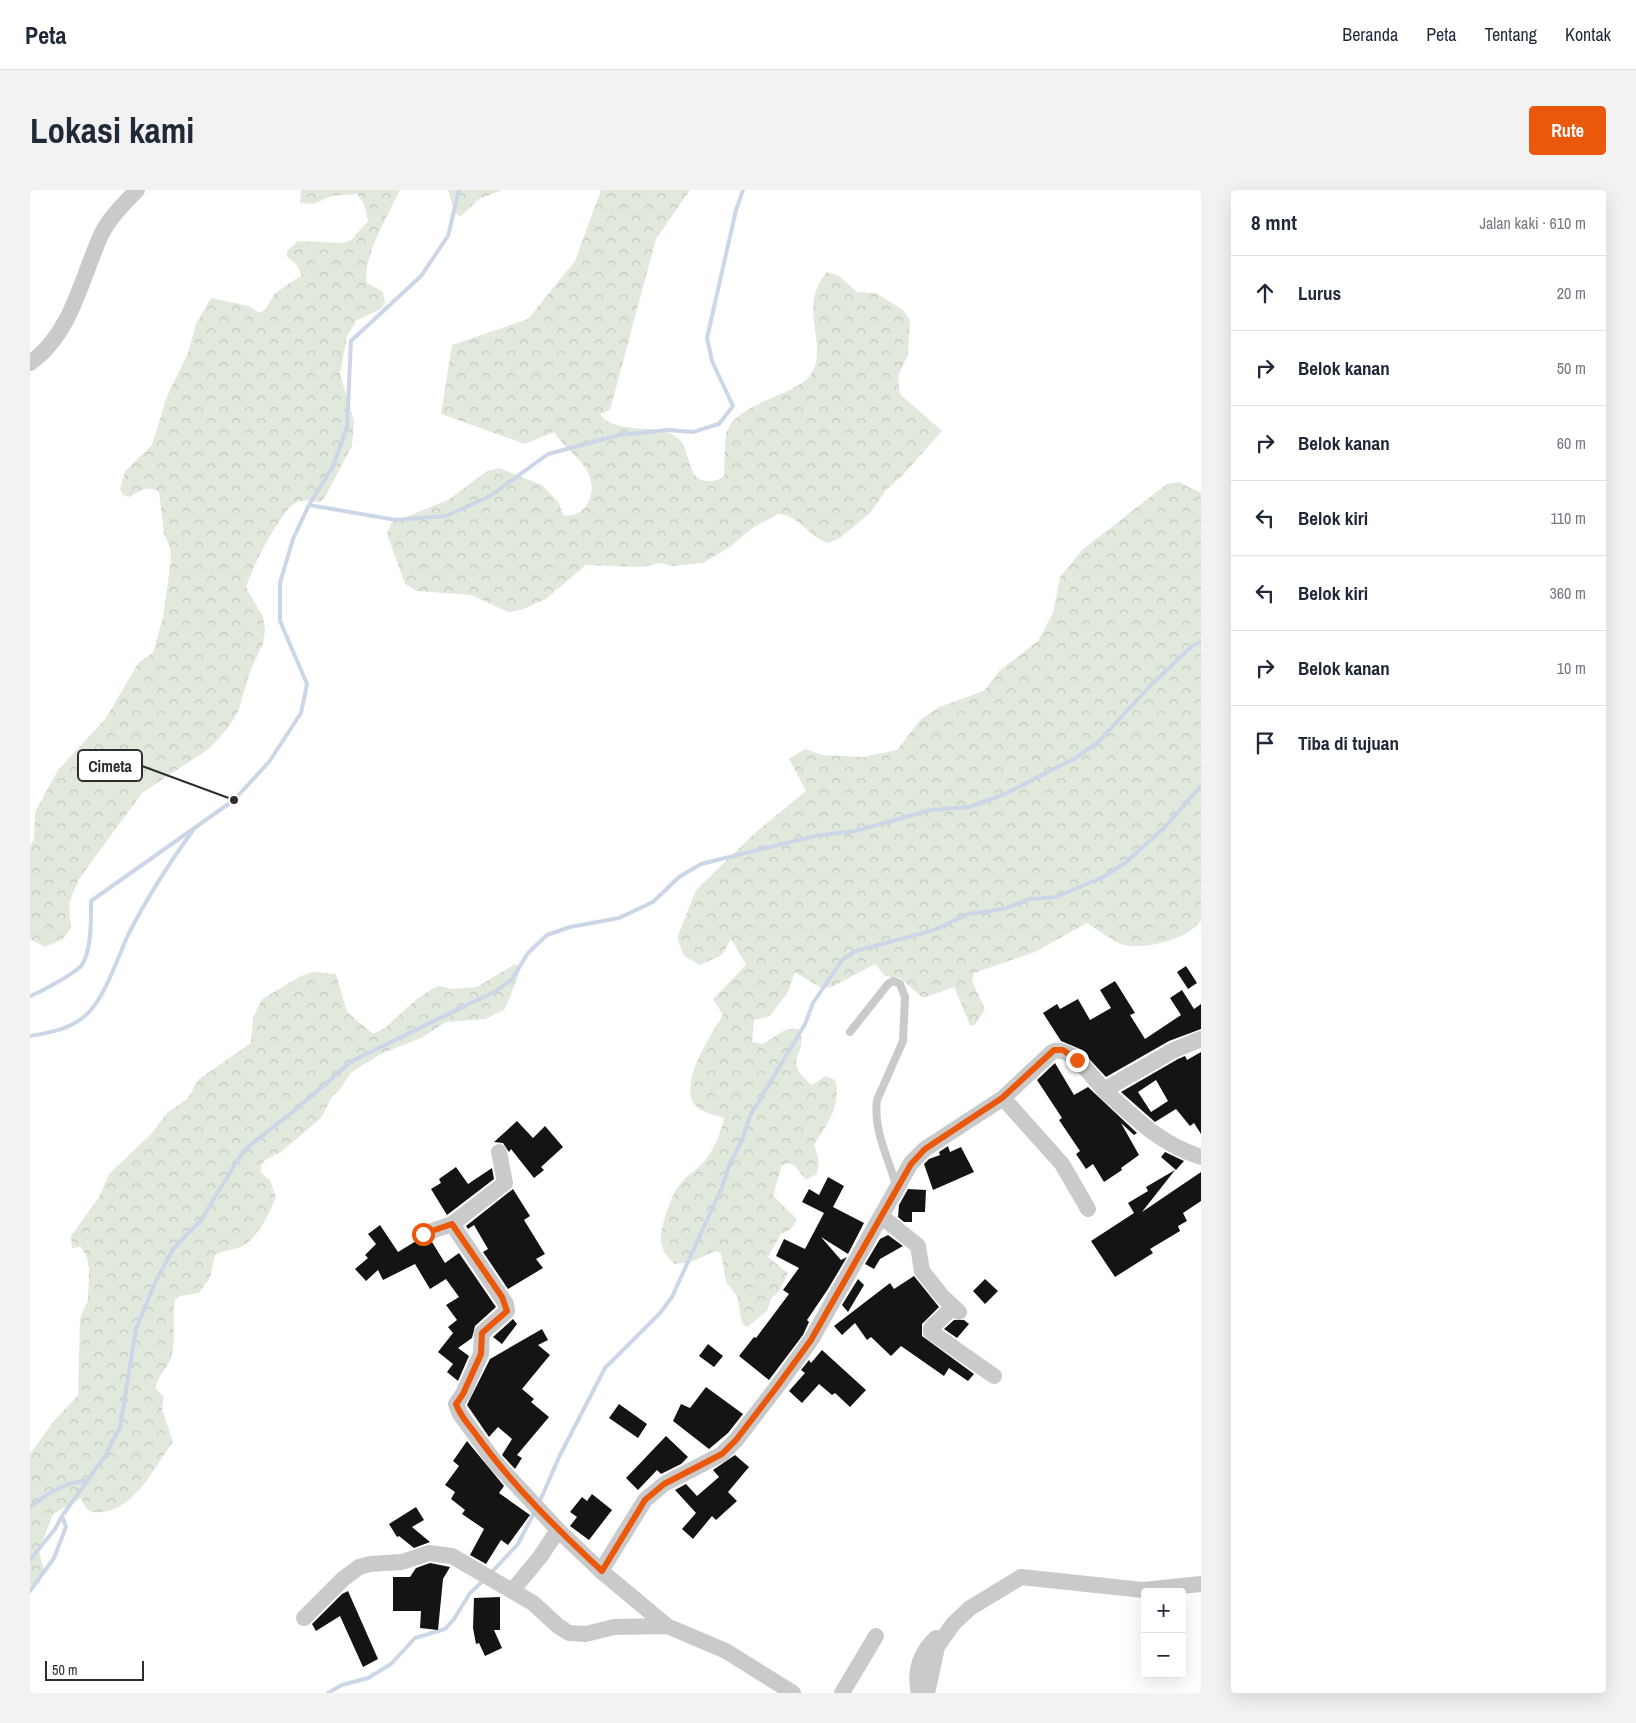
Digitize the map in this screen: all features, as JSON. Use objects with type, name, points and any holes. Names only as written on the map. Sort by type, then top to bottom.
[{"type":"street","points":[[30,363],[41,355],[60,333],[101,234],[112,218],[137,190]]},
{"type":"street","points":[[1104,1090],[1174,1050],[1201,1039]]},
{"type":"street","points":[[602,1571],[645,1500],[664,1484],[722,1454],[736,1440],[811,1340],[911,1164],[925,1149],[1002,1098],[1052,1052],[1058,1049],[1063,1050],[1077,1060],[1104,1090],[1147,1130],[1169,1144],[1201,1156]]},
{"type":"street","points":[[1002,1098],[1062,1164],[1088,1209]]},
{"type":"street","points":[[423,1234],[452,1224],[505,1183],[499,1152]]},
{"type":"street","points":[[881,1216],[900,1229],[918,1246],[922,1272],[955,1308],[951,1309],[931,1328],[931,1332],[994,1376]]},
{"type":"street","points":[[452,1224],[502,1297],[507,1311],[482,1333],[481,1354],[463,1394],[456,1404],[495,1462],[558,1530],[666,1626],[726,1651],[793,1693]]},
{"type":"street","points":[[512,1591],[540,1558],[558,1530]]},
{"type":"street","points":[[304,1618],[343,1579],[359,1567],[402,1562],[429,1553],[452,1556],[533,1603],[552,1618],[558,1626],[569,1633],[586,1634],[614,1627],[666,1626]]},
{"type":"street","points":[[919,1693],[917,1683],[919,1662],[931,1644],[970,1608],[1021,1577],[1142,1590],[1201,1584]]},
{"type":"street","points":[[927,1693],[937,1647],[953,1624]]},
{"type":"street","points":[[842,1693],[876,1636]]},
{"type":"lane","points":[[850,1032],[888,984],[893,981],[900,984],[905,997],[903,1041],[877,1100],[876,1109],[878,1133],[897,1187]]},
{"type":"green space","points":[[301,190],[400,190],[372,249],[366,273],[367,283],[383,292],[385,303],[381,309],[357,320],[347,336],[340,374],[354,421],[352,446],[325,497],[320,502],[306,500],[297,502],[283,516],[267,541],[249,579],[246,587],[263,617],[265,630],[263,644],[251,669],[238,712],[227,729],[210,748],[142,793],[79,879],[69,903],[71,928],[63,939],[45,947],[30,939],[30,847],[34,839],[35,812],[58,770],[106,718],[139,662],[153,653],[163,617],[171,560],[170,547],[164,534],[159,492],[147,488],[129,497],[123,495],[120,489],[125,471],[152,445],[167,396],[188,353],[196,324],[211,298],[249,306],[259,313],[265,310],[275,293],[302,275],[296,264],[287,257],[287,251],[298,241],[343,243],[351,240],[368,221],[364,204],[357,194],[332,196],[313,204],[300,203]]},
{"type":"green space","points":[[448,190],[503,190],[479,199],[461,216],[455,214]]},
{"type":"green space","points":[[601,190],[690,190],[656,239],[610,410],[600,414],[606,420],[624,427],[656,430],[675,436],[681,441],[696,476],[702,480],[710,481],[724,476],[726,435],[734,420],[749,409],[790,390],[809,377],[815,365],[817,353],[813,313],[814,299],[818,286],[827,272],[839,276],[857,292],[876,293],[903,310],[910,320],[908,354],[898,376],[900,394],[942,431],[902,476],[886,490],[871,512],[840,538],[828,543],[815,536],[799,522],[778,514],[751,529],[730,547],[703,563],[673,566],[661,563],[641,567],[586,565],[546,599],[521,610],[508,612],[471,595],[416,591],[405,584],[387,534],[391,523],[448,500],[487,471],[499,468],[542,485],[559,503],[563,515],[576,514],[587,505],[591,493],[589,474],[554,432],[525,444],[441,414],[452,345],[528,319],[575,261]]},
{"type":"green space","points":[[1179,482],[1201,493],[1201,920],[1187,933],[1177,938],[1143,946],[1119,943],[1087,923],[1035,952],[974,973],[972,981],[985,1009],[975,1025],[970,1025],[954,987],[923,998],[900,978],[885,976],[875,964],[832,987],[821,988],[795,972],[788,992],[770,1016],[754,1020],[752,1042],[763,1044],[785,1030],[800,1030],[801,1047],[796,1064],[798,1069],[812,1085],[826,1076],[835,1080],[837,1089],[835,1106],[824,1130],[814,1144],[819,1162],[817,1174],[806,1180],[794,1165],[789,1163],[782,1165],[773,1196],[796,1218],[791,1229],[781,1234],[768,1257],[788,1273],[780,1290],[771,1299],[767,1311],[747,1327],[742,1323],[737,1296],[726,1282],[721,1253],[715,1251],[691,1262],[675,1264],[666,1254],[661,1242],[664,1222],[675,1191],[708,1156],[721,1130],[724,1118],[701,1110],[693,1102],[690,1091],[692,1077],[703,1048],[723,1015],[713,999],[746,965],[731,939],[722,955],[700,965],[684,956],[677,938],[696,890],[756,832],[806,791],[789,759],[805,749],[822,755],[863,757],[897,750],[920,720],[939,707],[984,691],[999,671],[1038,641],[1053,613],[1060,577],[1083,549],[1167,484]]},
{"type":"green space","points":[[515,964],[520,968],[519,974],[505,1009],[486,1019],[446,1022],[421,1038],[383,1053],[361,1066],[351,1073],[338,1092],[333,1095],[321,1118],[282,1151],[264,1161],[261,1166],[261,1173],[270,1180],[276,1197],[262,1226],[245,1245],[215,1255],[210,1278],[199,1293],[180,1296],[175,1300],[172,1354],[158,1379],[156,1389],[164,1397],[162,1409],[173,1442],[149,1478],[129,1499],[118,1507],[105,1512],[91,1512],[86,1508],[81,1498],[53,1514],[39,1551],[44,1570],[39,1584],[30,1585],[30,1454],[53,1422],[78,1395],[80,1318],[88,1300],[89,1269],[87,1257],[81,1247],[72,1248],[71,1236],[99,1197],[109,1174],[152,1133],[167,1113],[187,1099],[199,1079],[251,1043],[253,1018],[262,999],[301,976],[313,972],[336,974],[347,1012],[373,1034],[385,1028],[418,998],[434,988],[440,986],[451,989],[477,987]]},
{"type":"building","points":[[1186,966],[1197,983],[1188,989],[1177,972]]},
{"type":"building","points":[[1115,981],[1135,1013],[1130,1015],[1145,1039],[1181,1015],[1170,998],[1182,990],[1194,1009],[1201,1004],[1201,1029],[1169,1041],[1106,1077],[1080,1049],[1061,1041],[1043,1013],[1057,1004],[1060,1009],[1078,999],[1090,1020],[1111,1008],[1100,990]]},
{"type":"building","points":[[1201,1052],[1201,1134],[1194,1123],[1190,1126],[1176,1109],[1155,1122],[1121,1092],[1178,1059],[1185,1056],[1187,1060]],"holes":[[[1156,1080],[1168,1101],[1151,1112],[1138,1092]]]},
{"type":"building","points":[[1055,1063],[1074,1095],[1088,1087],[1137,1133],[1134,1135],[1121,1123],[1139,1155],[1104,1182],[1093,1164],[1086,1169],[1076,1154],[1080,1151],[1059,1120],[1062,1118],[1037,1080]]},
{"type":"building","points":[[517,1121],[533,1138],[545,1126],[563,1147],[541,1167],[544,1170],[534,1178],[511,1149],[509,1152],[503,1143],[494,1142]]},
{"type":"building","points":[[948,1146],[950,1152],[961,1147],[974,1172],[933,1190],[924,1164],[929,1159],[940,1155],[939,1152]]},
{"type":"building","points":[[1165,1152],[1184,1161],[1176,1170],[1161,1157]]},
{"type":"building","points":[[456,1167],[468,1184],[492,1168],[494,1179],[447,1215],[431,1189],[441,1183],[439,1179]]},
{"type":"building","points":[[1175,1170],[1142,1212],[1201,1172],[1201,1201],[1183,1213],[1187,1221],[1178,1226],[1180,1231],[1150,1249],[1153,1253],[1115,1277],[1091,1241],[1134,1213],[1128,1203],[1148,1191],[1146,1187]]},
{"type":"building","points":[[828,1177],[844,1186],[833,1207],[864,1223],[848,1254],[821,1237],[841,1260],[847,1257],[807,1320],[809,1322],[803,1335],[769,1380],[739,1356],[754,1337],[756,1338],[789,1294],[783,1290],[799,1268],[776,1256],[784,1239],[805,1249],[824,1213],[802,1202],[809,1189],[819,1195]]},
{"type":"building","points":[[513,1189],[530,1216],[524,1220],[545,1254],[536,1259],[543,1268],[508,1289],[483,1252],[488,1249],[474,1225],[468,1229],[466,1226]]},
{"type":"building","points":[[908,1189],[926,1190],[925,1212],[912,1212],[912,1222],[904,1222],[898,1217],[899,1205]]},
{"type":"building","points":[[380,1225],[398,1252],[416,1241],[422,1244],[432,1242],[445,1263],[459,1253],[496,1307],[475,1326],[472,1338],[458,1348],[469,1356],[458,1381],[447,1372],[453,1364],[438,1352],[453,1333],[448,1327],[457,1320],[446,1305],[459,1297],[446,1279],[430,1289],[415,1264],[383,1280],[378,1270],[366,1281],[355,1269],[368,1258],[365,1255],[376,1244],[368,1234]]},
{"type":"building","points":[[888,1235],[903,1246],[880,1259],[874,1269],[865,1264],[880,1239]]},
{"type":"building","points":[[914,1276],[939,1307],[922,1324],[922,1336],[974,1374],[968,1381],[949,1368],[944,1376],[901,1346],[891,1356],[871,1337],[867,1340],[855,1323],[842,1335],[834,1326],[890,1283],[894,1289]]},
{"type":"building","points":[[858,1279],[864,1285],[848,1312],[842,1305]]},
{"type":"building","points":[[985,1279],[998,1291],[985,1304],[973,1291]]},
{"type":"building","points":[[513,1319],[517,1324],[502,1344],[493,1337]]},
{"type":"building","points":[[954,1320],[964,1320],[969,1324],[957,1338],[944,1329]]},
{"type":"building","points":[[542,1329],[548,1340],[538,1345],[550,1355],[522,1389],[534,1399],[531,1402],[549,1417],[517,1455],[522,1458],[515,1469],[502,1455],[512,1439],[498,1427],[489,1437],[467,1405],[490,1359]]},
{"type":"building","points":[[708,1344],[723,1356],[714,1367],[699,1356]]},
{"type":"building","points":[[822,1350],[866,1390],[850,1407],[835,1393],[832,1395],[819,1384],[802,1403],[789,1391],[805,1373],[801,1370],[809,1360],[811,1363]]},
{"type":"building","points":[[706,1387],[743,1414],[728,1433],[709,1449],[673,1421],[681,1404],[690,1408]]},
{"type":"building","points":[[619,1404],[647,1424],[638,1438],[609,1418]]},
{"type":"building","points":[[666,1436],[688,1457],[681,1464],[661,1474],[657,1470],[638,1490],[626,1478]]},
{"type":"building","points":[[467,1441],[504,1486],[499,1493],[530,1515],[508,1545],[501,1540],[486,1564],[470,1555],[484,1529],[462,1514],[465,1510],[451,1499],[455,1492],[445,1485],[459,1466],[453,1461]]},
{"type":"building","points":[[735,1455],[749,1467],[728,1492],[737,1501],[716,1520],[712,1516],[693,1539],[682,1529],[696,1513],[675,1490],[686,1484],[697,1496],[719,1477],[713,1470]]},
{"type":"building","points":[[592,1494],[612,1510],[589,1540],[570,1526],[577,1517],[570,1512],[582,1497],[587,1501]]},
{"type":"building","points":[[416,1507],[424,1520],[412,1527],[430,1542],[414,1548],[399,1536],[397,1537],[389,1524]]},
{"type":"building","points":[[430,1563],[450,1567],[443,1579],[438,1630],[420,1628],[421,1611],[393,1611],[393,1577],[410,1577],[416,1568]]},
{"type":"building","points":[[348,1591],[378,1659],[363,1667],[340,1616],[316,1631],[312,1624],[342,1594]]},
{"type":"building","points":[[500,1597],[500,1630],[494,1630],[502,1648],[485,1656],[479,1643],[476,1644],[473,1628],[474,1598]]},
{"type":"waterway","points":[[30,996],[72,973],[85,960],[91,925],[91,901],[234,800],[269,762],[301,713],[307,684],[280,621],[280,583],[293,539],[309,505],[333,466],[347,427],[351,341],[421,276],[448,236],[459,190]]},
{"type":"waterway","points":[[309,505],[396,520],[446,516],[490,496],[548,454],[619,435],[668,430],[693,432],[719,424],[733,406],[712,361],[707,338],[736,210],[743,190]]},
{"type":"waterway","points":[[30,1560],[55,1529],[62,1516],[105,1456],[120,1427],[136,1329],[155,1283],[173,1249],[201,1220],[244,1150],[295,1110],[352,1061],[496,991],[512,979],[528,953],[547,935],[570,927],[619,918],[653,902],[679,877],[701,864],[815,836],[855,831],[931,810],[969,807],[1005,794],[1077,757],[1098,742],[1151,685],[1192,646],[1201,642]]},
{"type":"waterway","points":[[539,1503],[560,1455],[605,1368],[660,1313],[672,1297],[722,1187],[750,1116],[805,1024],[813,1003],[842,960],[856,951],[934,930],[968,914],[1004,909],[1030,899],[1056,897],[1103,877],[1125,863],[1164,828],[1201,786]]},
{"type":"waterway","points":[[30,1036],[69,1026],[89,1012],[107,985],[129,933],[144,906],[194,829]]},
{"type":"waterway","points":[[30,1507],[57,1489],[71,1483],[87,1481]]},
{"type":"waterway","points":[[490,1574],[518,1544],[535,1511]]},
{"type":"waterway","points":[[30,1591],[54,1558],[66,1527],[62,1516]]},
{"type":"waterway","points":[[328,1693],[342,1685],[368,1678],[391,1664],[415,1638],[445,1629],[454,1619],[470,1593],[485,1579]]},
{"type":"place","name":"Cimeta","points":[[234,800]]},
{"type":"route","points":[[423,1234],[452,1224],[506,1304],[507,1311],[482,1333],[481,1354],[463,1394],[456,1404],[460,1414],[495,1462],[558,1530],[602,1571],[645,1500],[664,1484],[722,1454],[736,1440],[776,1388],[811,1340],[902,1176],[911,1164],[925,1149],[969,1122],[1011,1091],[1054,1050],[1063,1050],[1077,1060]]}]
